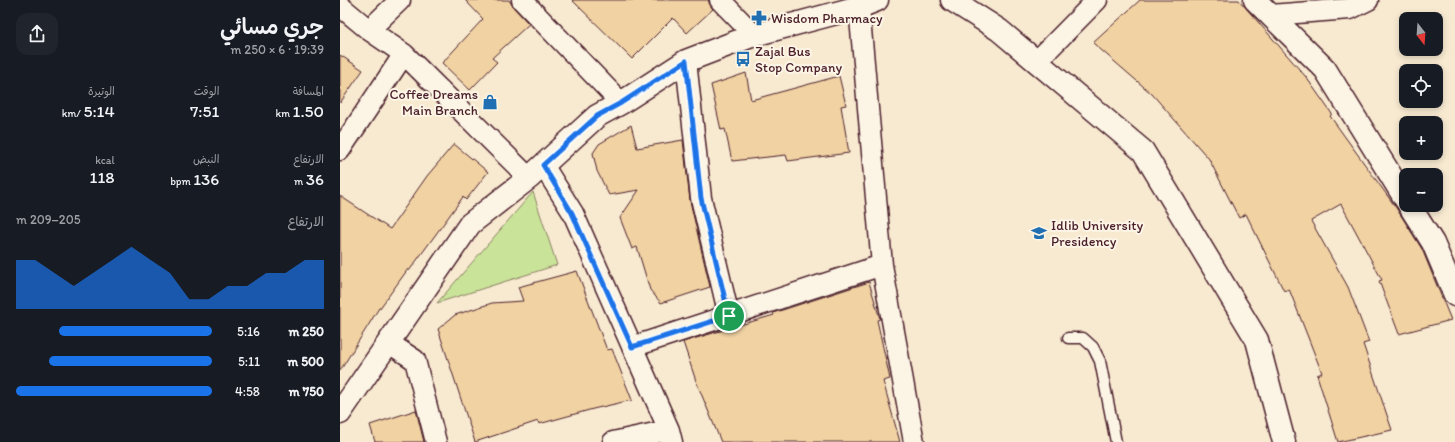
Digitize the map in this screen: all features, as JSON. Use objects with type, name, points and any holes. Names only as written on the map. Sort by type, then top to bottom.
[{"type":"street","points":[[369,30],[400,0]]},
{"type":"street","points":[[522,0],[621,103]]},
{"type":"street","points":[[720,0],[754,35]]},
{"type":"street","points":[[952,0],[999,30],[1143,151],[1257,340],[1284,442]]},
{"type":"street","points":[[1036,62],[1097,0]]},
{"type":"street","points":[[1263,7],[1350,10],[1368,0]]},
{"type":"street","points":[[340,413],[470,224],[536,172],[597,116],[621,103],[686,61],[754,35],[868,3],[882,265],[914,442]]},
{"type":"street","points":[[340,6],[369,30],[404,54],[536,172],[572,213],[670,436],[613,442]]},
{"type":"street","points":[[1263,7],[1325,69],[1399,189]]},
{"type":"street","points":[[340,150],[404,54]]},
{"type":"street","points":[[686,61],[701,198],[729,316]]},
{"type":"street","points":[[1413,212],[1433,243],[1455,295]]},
{"type":"street","points":[[632,347],[882,265]]},
{"type":"street","points":[[388,343],[415,360],[436,442]]},
{"type":"lane","points":[[1068,338],[1083,338],[1093,346],[1100,361],[1116,442]]},
{"type":"green space","points":[[533,192],[557,265],[437,303]]},
{"type":"building","points":[[465,0],[509,0],[514,8],[529,24],[492,58],[497,62],[470,90],[442,63],[483,19]]},
{"type":"building","points":[[572,0],[709,0],[709,3],[713,9],[687,33],[673,18],[632,59]]},
{"type":"building","points":[[1140,0],[1239,0],[1306,77],[1332,114],[1330,116],[1397,209],[1422,249],[1451,320],[1399,334],[1379,281],[1382,280],[1341,204],[1311,221],[1348,287],[1369,342],[1363,344],[1392,430],[1338,442],[1317,375],[1322,373],[1289,289],[1284,291],[1246,214],[1239,218],[1209,159],[1152,94],[1093,43]]},
{"type":"building","points":[[340,55],[363,70],[340,103]]},
{"type":"building","points":[[746,73],[751,100],[839,76],[846,105],[841,106],[849,153],[788,161],[786,155],[732,161],[725,129],[721,130],[711,85]]},
{"type":"building","points":[[631,125],[637,148],[683,140],[690,201],[710,287],[661,303],[650,290],[637,247],[632,249],[620,218],[639,190],[609,195],[597,171],[593,153],[599,144]]},
{"type":"building","points":[[454,144],[488,172],[466,200],[463,197],[409,271],[408,269],[379,308],[340,371],[340,196],[390,229],[427,176]]},
{"type":"building","points":[[577,271],[607,350],[612,349],[632,400],[539,424],[538,421],[475,442],[438,329],[455,315],[492,303],[523,301],[518,287]]},
{"type":"building","points":[[869,282],[880,319],[877,320],[890,379],[883,381],[900,442],[721,442],[696,381],[683,342],[774,315],[773,313]]},
{"type":"building","points":[[416,410],[424,442],[375,442],[370,425]]},
{"type":"place","name":"Wisdom Pharmacy","points":[[759,18]]},
{"type":"place","name":"Zajal Bus Stop Company","points":[[743,59]]},
{"type":"place","name":"Coffee Dreams Main Branch","points":[[490,102]]},
{"type":"place","name":"Idlib University Presidency","points":[[1039,233]]},
{"type":"route","points":[[686,61],[701,198],[729,316],[632,347],[572,213],[543,165],[597,116],[621,103],[686,61]]}]
